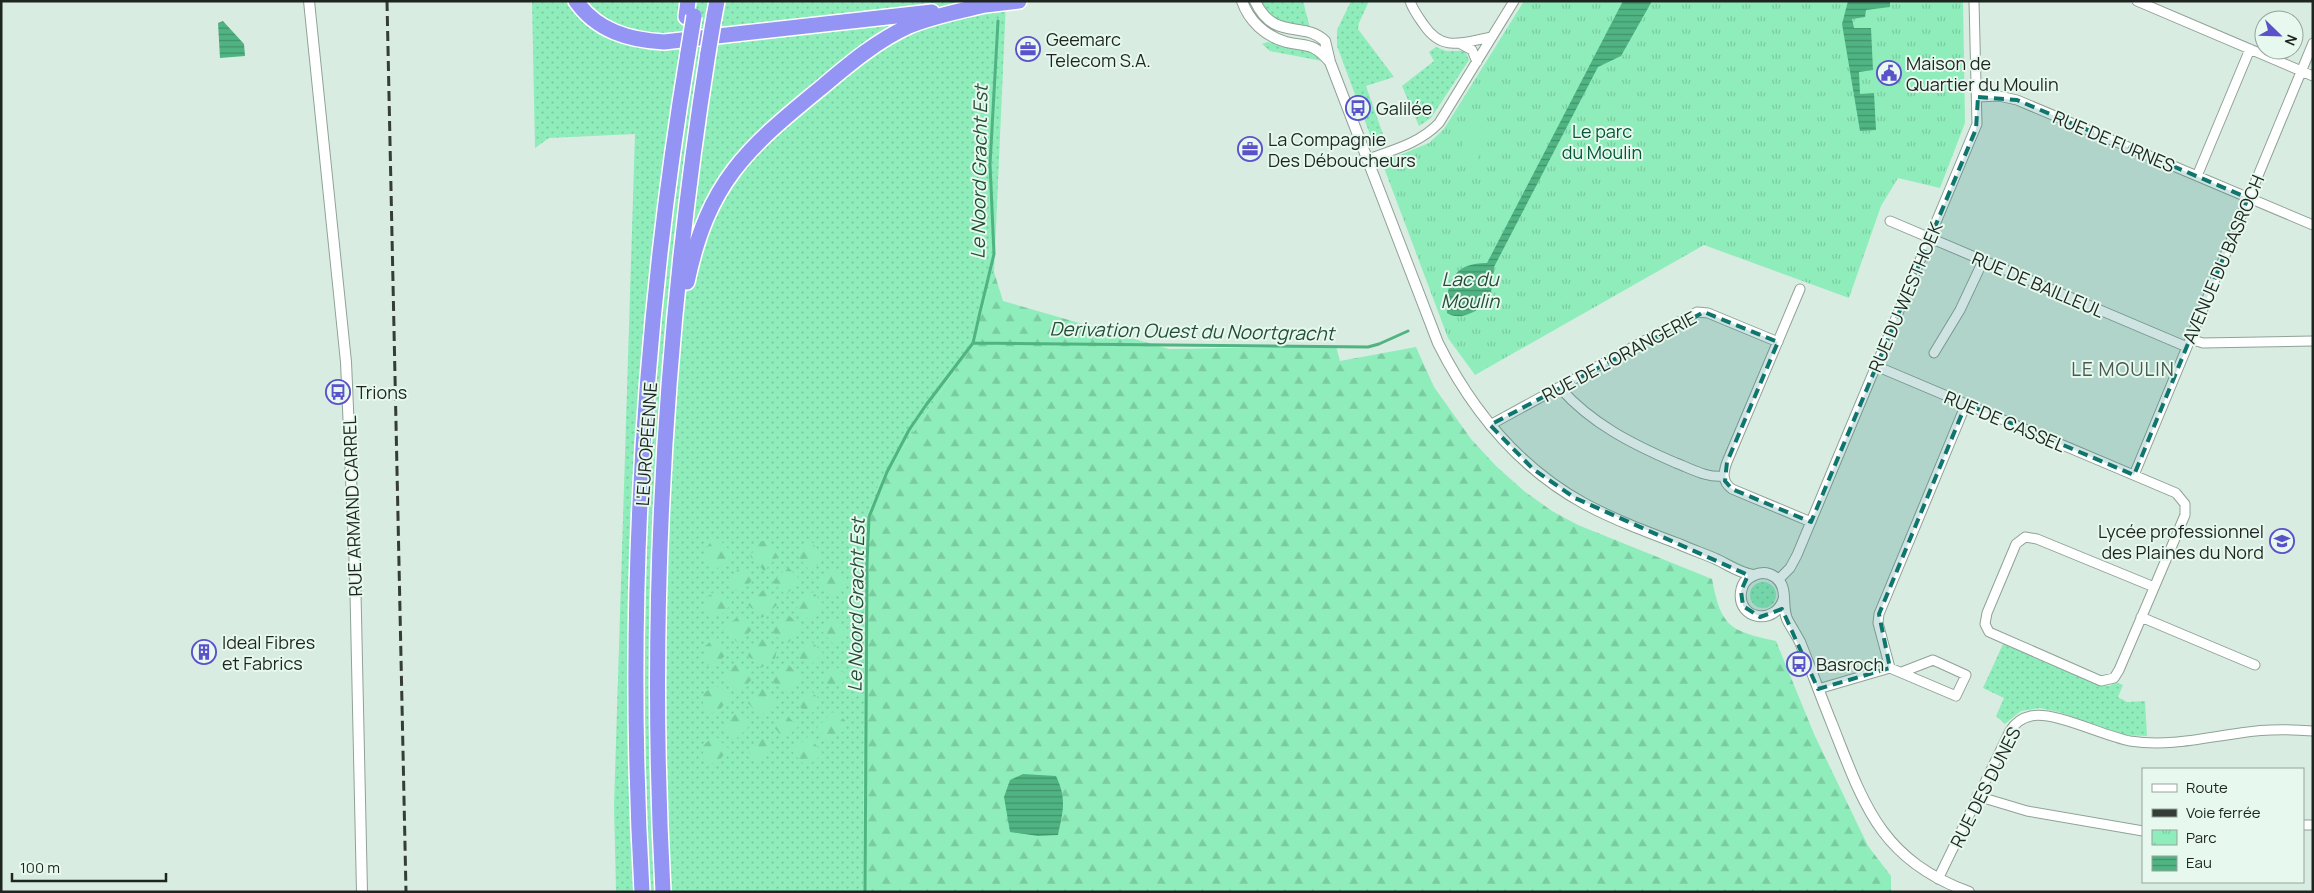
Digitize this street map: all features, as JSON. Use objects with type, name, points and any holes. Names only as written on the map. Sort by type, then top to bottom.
[{"type":"highway","points":[[576,1],[590,19],[608,30],[634,39],[664,42],[1019,1]]},
{"type":"highway","points":[[588,1],[600,14],[619,24],[646,31],[673,33],[937,1]]},
{"type":"highway","name":"L'EUROPÉENNE","points":[[642,892],[636,733],[639,539],[648,386],[662,238],[684,53],[692,11],[688,1]]},
{"type":"highway","name":"L'EUROPÉENNE","points":[[663,892],[659,818],[658,594],[667,404],[686,206],[717,1]]},
{"type":"highway","points":[[667,404],[685,290],[696,245],[713,203],[737,165],[778,124],[836,76],[888,37],[923,21],[986,5]]},
{"type":"highway","points":[[659,818],[668,892]]},
{"type":"highway","points":[[638,892],[639,826]]},
{"type":"street","name":"RUE ARMAND CARREL","points":[[309,1],[346,362],[356,570],[362,892]]},
{"type":"street","points":[[1242,1],[1252,21],[1262,30],[1282,41],[1309,45],[1322,53],[1330,62]]},
{"type":"street","points":[[1255,1],[1263,14],[1276,24],[1288,29],[1313,33],[1321,37],[1326,43],[1330,62],[1438,343],[1462,386],[1490,425],[1529,465],[1575,498],[1608,515],[1753,575]]},
{"type":"street","points":[[1410,1],[1430,34],[1437,40],[1448,44],[1492,37]]},
{"type":"street","points":[[1368,160],[1416,141],[1435,128],[1514,1]]},
{"type":"street","name":"RUE DU WESTHOEK","points":[[1778,580],[1794,563],[1978,124],[1974,1]]},
{"type":"street","points":[[2137,1],[2313,76]]},
{"type":"street","points":[[1459,43],[1472,50],[1477,62]]},
{"type":"street","name":"AVENUE DU BASROCH","points":[[2134,475],[2313,43]]},
{"type":"street","points":[[2197,176],[2250,49]]},
{"type":"street","name":"RUE DE FURNES","points":[[1978,97],[1999,96],[2017,100],[2313,225]]},
{"type":"street","name":"RUE DE BAILLEUL","points":[[1890,221],[1983,261],[2188,343],[2313,341]]},
{"type":"street","points":[[1934,353],[1960,310],[1983,261]]},
{"type":"street","points":[[1800,289],[1727,462],[1724,476],[1726,483],[1732,489],[1811,522]]},
{"type":"street","name":"RUE DE L'ORANGERIE","points":[[1490,425],[1700,312],[1778,342]]},
{"type":"street","name":"RUE DE CASSEL","points":[[1876,366],[2176,493],[2182,498],[2186,508],[2185,515],[2154,588]]},
{"type":"street","points":[[1560,388],[1590,417],[1629,442],[1704,474],[1724,476]]},
{"type":"street","points":[[1890,668],[1878,623],[1879,614],[1966,404]]},
{"type":"street","points":[[2025,537],[2037,539],[2154,588],[2116,676],[2104,682],[1993,635],[1987,630],[1985,620],[2014,548],[2025,537]]},
{"type":"street","points":[[1728,565],[1739,578],[1742,587]]},
{"type":"street","points":[[1794,631],[1782,622],[1768,616],[1757,616],[1746,609],[1741,601],[1742,587],[1745,581],[1753,575],[1766,573],[1778,580],[1783,588],[1785,613],[1794,631],[1818,689],[1857,788],[1869,813],[1896,847],[1916,865],[1938,879],[1969,892]]},
{"type":"street","points":[[1768,616],[1778,610],[1784,598]]},
{"type":"street","points":[[2141,617],[2255,665]]},
{"type":"street","points":[[1818,689],[1890,668],[1956,696],[1966,675],[1932,660],[1902,672]]},
{"type":"street","name":"RUE DES DUNES","points":[[1938,879],[2010,731],[2017,722],[2029,716],[2048,716],[2114,737],[2147,742],[2189,742],[2262,730],[2313,731]]},
{"type":"street","points":[[1977,796],[2027,811],[2142,831]]},
{"type":"highlighted area","points":[[1978,97],[2017,100],[2248,198],[2134,475],[1966,404],[1879,614],[1890,668],[1818,689],[1782,609],[1760,617],[1743,606],[1741,591],[1748,575],[1575,498],[1533,469],[1490,425],[1704,312],[1778,342],[1727,462],[1725,481],[1732,489],[1811,522],[1976,129]]},
{"type":"green space","points":[[532,1],[1006,1],[994,272],[971,346],[879,484],[865,523],[863,892],[616,892],[614,806],[635,134],[549,138],[535,148]]},
{"type":"green space","points":[[1259,1],[1303,1],[1310,28],[1281,22],[1270,14]]},
{"type":"green space","points":[[1351,1],[1369,1],[1358,29],[1394,77],[1366,86],[1385,140],[1376,142],[1372,140],[1337,46],[1337,30]]},
{"type":"green space","name":"Le parc du Moulin","points":[[1524,1],[1963,1],[1965,123],[1940,188],[1898,178],[1881,206],[1849,298],[1704,245],[1475,375],[1448,338],[1383,165],[1388,160],[1429,143],[1444,129]]},
{"type":"green space","points":[[1267,42],[1311,49],[1322,61],[1270,51],[1262,44]]},
{"type":"green space","points":[[1436,47],[1446,51],[1465,51],[1469,60],[1431,118],[1419,126],[1402,86],[1434,61],[1429,52]]},
{"type":"green space","points":[[1476,124],[1492,134],[1473,166],[1456,156]]},
{"type":"green space","points":[[994,272],[1003,301],[1169,349],[1336,346],[1340,361],[1416,347],[1434,387],[1471,439],[1496,466],[1524,491],[1552,511],[1578,525],[1712,579],[1719,608],[1730,624],[1748,634],[1776,641],[1814,734],[1868,846],[1891,876],[1891,892],[863,892],[865,523],[879,484],[971,346]]},
{"type":"green space","points":[[712,540],[720,540],[732,553],[723,566],[714,569],[704,561],[704,552]]},
{"type":"green space","points":[[761,541],[766,541],[778,556],[764,571],[750,556]]},
{"type":"green space","points":[[812,542],[824,559],[810,571],[796,554]]},
{"type":"green space","points":[[742,565],[754,578],[740,594],[727,581]]},
{"type":"green space","points":[[788,567],[800,580],[786,595],[772,582]]},
{"type":"green space","points":[[833,569],[845,578],[845,587],[830,596],[818,581]]},
{"type":"green space","points":[[1763,582],[1772,586],[1776,595],[1772,604],[1763,608],[1754,604],[1750,595],[1754,586]]},
{"type":"green space","points":[[764,589],[777,605],[762,618],[748,605]]},
{"type":"green space","points":[[717,590],[732,602],[724,613],[714,616],[704,608],[704,599]]},
{"type":"green space","points":[[813,592],[825,606],[810,621],[797,609],[798,601]]},
{"type":"green space","points":[[787,614],[799,624],[800,631],[788,643],[775,636],[772,627]]},
{"type":"green space","points":[[740,615],[754,628],[738,643],[723,629]]},
{"type":"green space","points":[[833,618],[845,628],[845,632],[833,644],[821,630]]},
{"type":"green space","points":[[716,637],[729,652],[712,668],[704,662],[704,647]]},
{"type":"green space","points":[[764,639],[777,649],[775,659],[761,668],[748,656],[752,644]]},
{"type":"green space","points":[[809,639],[823,653],[809,667],[796,655]]},
{"type":"green space","points":[[2003,644],[2095,683],[2109,686],[2116,682],[2123,685],[2118,697],[2127,702],[2145,701],[2147,736],[2124,735],[2062,713],[2040,708],[2021,711],[2005,724],[1996,716],[2004,698],[1983,688]]},
{"type":"green space","points":[[739,661],[754,677],[743,689],[737,691],[726,678],[726,674]]},
{"type":"green space","points":[[787,663],[800,677],[785,693],[772,681],[773,676]]},
{"type":"green space","points":[[833,665],[845,674],[845,681],[832,689],[820,679]]},
{"type":"green space","points":[[712,687],[720,687],[730,698],[715,715],[703,707],[703,694]]},
{"type":"green space","points":[[762,688],[775,703],[760,716],[747,702]]},
{"type":"green space","points":[[809,689],[822,702],[809,716],[797,704]]},
{"type":"green space","points":[[739,711],[751,721],[751,725],[736,739],[723,725]]},
{"type":"green space","points":[[832,712],[845,720],[845,730],[829,741],[817,728]]},
{"type":"green space","points":[[785,713],[798,727],[784,739],[773,726]]},
{"type":"green space","points":[[714,735],[729,749],[716,764],[711,763],[703,756],[703,746]]},
{"type":"green space","points":[[809,736],[823,754],[806,767],[792,751]]},
{"type":"green space","points":[[762,738],[772,749],[758,762],[748,751]]},
{"type":"water","name":"Lac du Moulin","points":[[1623,1],[1652,1],[1621,56],[1598,67],[1494,267],[1491,291],[1486,302],[1475,311],[1466,315],[1456,316],[1447,313],[1448,292],[1454,276],[1466,266],[1487,263]]},
{"type":"water","points":[[1848,1],[1890,1],[1890,7],[1866,10],[1865,17],[1852,19],[1854,28],[1871,28],[1873,70],[1859,72],[1860,94],[1874,93],[1876,130],[1860,131],[1842,24]]},
{"type":"water","points":[[223,21],[244,44],[245,56],[220,58],[218,23]]},
{"type":"water","points":[[1023,774],[1056,776],[1063,798],[1058,835],[1038,836],[1010,832],[1004,797],[1010,780]]},
{"type":"waterway","name":"Le Noord Gracht Est","points":[[865,892],[867,563],[869,517],[887,472],[909,430],[973,343],[994,254],[990,164],[998,21]]},
{"type":"waterway","name":"Derivation Ouest du Noortgracht","points":[[973,343],[1368,347],[1408,331]]},
{"type":"railway","points":[[387,1],[406,892]]},
{"type":"place","name":"Geemarc Telecom S.A.","points":[[1028,49]]},
{"type":"place","name":"Maison de Quartier du Moulin","points":[[1889,73]]},
{"type":"place","name":"Galilée","points":[[1358,108]]},
{"type":"place","name":"La Compagnie Des Déboucheurs","points":[[1250,149]]},
{"type":"place","name":"Trions","points":[[338,392]]},
{"type":"place","name":"Lycée professionnel des Plaines du Nord","points":[[2282,541]]},
{"type":"place","name":"Ideal Fibres et Fabrics","points":[[204,652]]},
{"type":"place","name":"Basroch","points":[[1799,664]]},
{"type":"district","name":"LE MOULIN","points":[[2123,369]]}]
